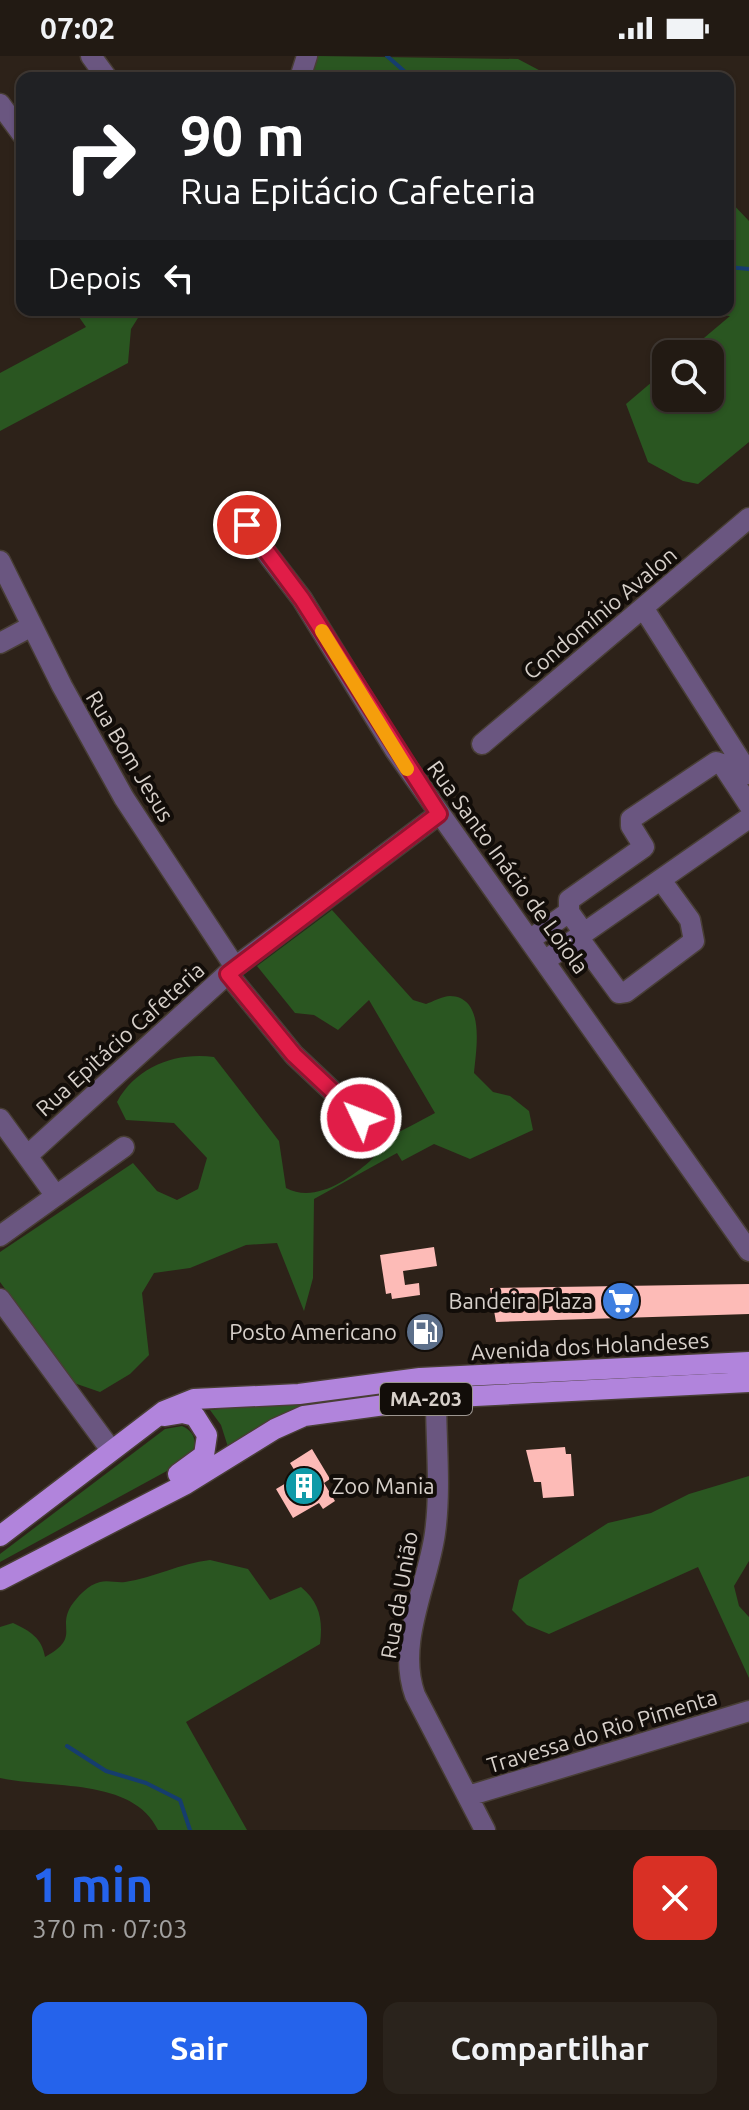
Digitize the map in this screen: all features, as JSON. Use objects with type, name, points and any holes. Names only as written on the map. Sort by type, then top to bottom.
[{"type":"main road","name":"Avenida dos Holandeses","points":[[0,1536],[169,1408],[194,1399],[299,1394],[420,1378],[749,1362]]},
{"type":"main road","name":"Avenida dos Holandeses","points":[[0,1580],[198,1478],[290,1420],[344,1408],[436,1398],[749,1382]]},
{"type":"main road","points":[[0,1580],[191,1467],[206,1451],[206,1429],[189,1414],[170,1414],[140,1429]]},
{"type":"street","points":[[0,104],[16,126]]},
{"type":"street","name":"Rua Santo Inácio de Loiola","points":[[232,508],[302,599],[439,814],[546,960],[749,1251]]},
{"type":"street","name":"Condomínio Avalon","points":[[482,744],[749,518]]},
{"type":"street","name":"Rua Bom Jesus","points":[[0,561],[124,798],[232,970],[294,1055],[361,1118]]},
{"type":"street","points":[[644,609],[749,774]]},
{"type":"street","points":[[0,643],[32,626]]},
{"type":"street","points":[[661,880],[690,920],[694,941],[626,992],[619,993],[581,935],[569,912],[569,900],[644,847],[631,826],[631,819],[716,762],[722,764],[749,805]]},
{"type":"street","name":"Rua Epitácio Cafeteria","points":[[27,1156],[232,970],[439,814]]},
{"type":"street","points":[[546,960],[749,818]]},
{"type":"street","points":[[531,939],[569,912]]},
{"type":"street","points":[[0,1119],[56,1196]]},
{"type":"street","points":[[0,1236],[124,1147]]},
{"type":"street","points":[[0,1299],[111,1450]]},
{"type":"street","name":"Rua da União","points":[[436,1398],[436,1530],[411,1637],[409,1664],[415,1695],[468,1796],[477,1827]]},
{"type":"street","name":"Travessa do Rio Pimenta","points":[[468,1796],[749,1711]]},
{"type":"green space","points":[[318,56],[518,59],[543,72],[312,72]]},
{"type":"green space","points":[[734,205],[749,221],[749,442],[698,484],[683,481],[648,462],[626,404],[652,382],[652,412],[724,412],[724,340],[702,340],[734,316]]},
{"type":"green space","points":[[78,316],[139,316],[131,329],[128,363],[0,431],[0,373],[86,327]]},
{"type":"green space","points":[[332,910],[413,1000],[426,1004],[450,996],[469,1005],[474,1015],[477,1039],[474,1073],[493,1092],[510,1096],[529,1111],[533,1130],[470,1159],[434,1144],[402,1161],[397,1153],[314,1199],[313,1278],[304,1311],[277,1243],[246,1245],[190,1268],[154,1273],[142,1293],[149,1355],[130,1374],[100,1392],[74,1383],[0,1282],[0,1252],[133,1163],[157,1191],[177,1200],[198,1189],[207,1158],[174,1123],[126,1120],[117,1102],[146,1071],[158,1064],[185,1057],[214,1057],[279,1141],[286,1188],[297,1192],[319,1191],[341,1182],[370,1161],[391,1137],[435,1113],[369,1000],[338,1030],[314,1015],[295,1013],[257,966]]},
{"type":"green space","points":[[305,1400],[302,1406],[228,1447],[221,1425],[210,1410]]},
{"type":"green space","points":[[182,1426],[195,1441],[187,1460],[0,1562],[0,1554],[165,1429]]},
{"type":"green space","points":[[749,1476],[749,1561],[734,1586],[739,1606],[749,1617],[749,1678],[698,1567],[549,1634],[527,1625],[512,1610],[519,1580],[608,1523],[651,1513],[689,1494]]},
{"type":"green space","points":[[210,1560],[248,1569],[270,1600],[301,1587],[316,1606],[321,1627],[320,1644],[186,1722],[247,1830],[158,1830],[146,1813],[130,1801],[110,1793],[0,1778],[0,1627],[13,1623],[30,1632],[41,1645],[45,1657],[62,1644],[71,1606],[91,1586],[103,1581],[136,1580]]},
{"type":"building","points":[[434,1247],[437,1266],[403,1271],[405,1285],[419,1283],[420,1295],[392,1299],[391,1293],[386,1294],[380,1255]]},
{"type":"building","name":"Bandeira Plaza","points":[[749,1284],[749,1314],[496,1322],[490,1288]]},
{"type":"building","points":[[565,1447],[566,1454],[571,1454],[574,1496],[543,1498],[541,1482],[534,1482],[526,1450]]},
{"type":"building","name":"Zoo Mania","points":[[312,1449],[330,1479],[324,1483],[335,1501],[323,1509],[319,1503],[293,1518],[276,1489],[298,1476],[290,1463]]},
{"type":"waterway","points":[[387,56],[405,72]]},
{"type":"waterway","points":[[734,268],[749,269]]},
{"type":"waterway","points":[[67,1746],[106,1771],[146,1783],[180,1800],[190,1830]]},
{"type":"slow traffic","points":[[322,631],[407,769]]},
{"type":"place","name":"Bandeira Plaza","points":[[621,1301]]},
{"type":"place","name":"Posto Americano","points":[[425,1332]]},
{"type":"place","name":"Zoo Mania","points":[[304,1486]]},
{"type":"route","points":[[247,525],[302,599],[395,750],[439,814],[228,974],[294,1055],[361,1118]]}]
